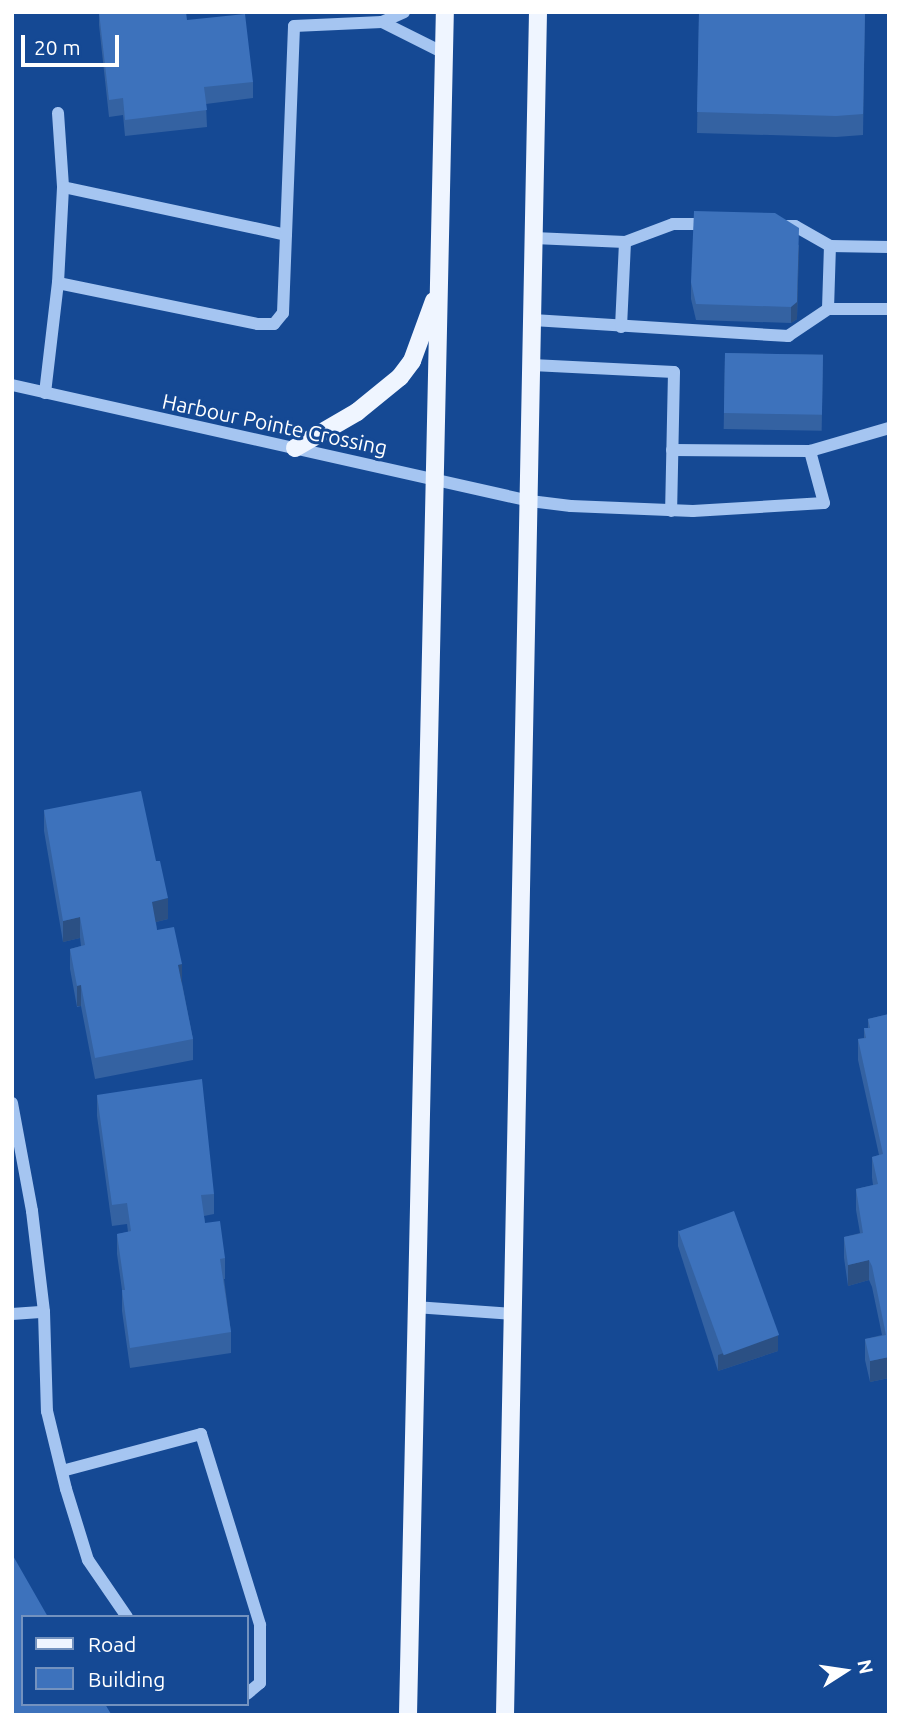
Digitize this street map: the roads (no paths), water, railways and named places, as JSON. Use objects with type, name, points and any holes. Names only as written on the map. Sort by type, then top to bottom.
[{"type":"main road","points":[[408,1715],[444,12]]},
{"type":"main road","points":[[505,1715],[538,12]]},
{"type":"main road","points":[[295,448],[357,412],[400,377],[419,344],[440,281]]},
{"type":"street","points":[[58,283],[258,324],[274,324],[283,313],[293,12]]},
{"type":"street","points":[[294,26],[382,22],[404,12]]},
{"type":"street","points":[[382,22],[444,53]]},
{"type":"street","points":[[45,393],[58,283],[63,187],[58,113]]},
{"type":"street","points":[[63,187],[286,235]]},
{"type":"street","points":[[534,238],[625,242],[673,223],[727,225]]},
{"type":"street","points":[[768,225],[795,226],[830,246],[889,247]]},
{"type":"street","points":[[621,327],[625,242]]},
{"type":"street","points":[[828,309],[830,246]]},
{"type":"street","points":[[533,320],[788,336],[828,309],[889,309]]},
{"type":"street","points":[[532,365],[674,372],[671,510]]},
{"type":"street","name":"Harbour Pointe Crossing","points":[[12,385],[530,500],[571,506],[671,510],[824,503],[810,451]]},
{"type":"street","points":[[672,450],[810,451],[889,428]]},
{"type":"street","points":[[12,1103],[26,1178],[44,1312],[47,1411],[89,1560],[126,1615]]},
{"type":"street","points":[[12,1179],[26,1178]]},
{"type":"street","points":[[415,1307],[513,1314]]},
{"type":"street","points":[[12,1314],[44,1312]]},
{"type":"street","points":[[62,1471],[201,1434],[260,1625],[260,1683],[248,1693]]}]
